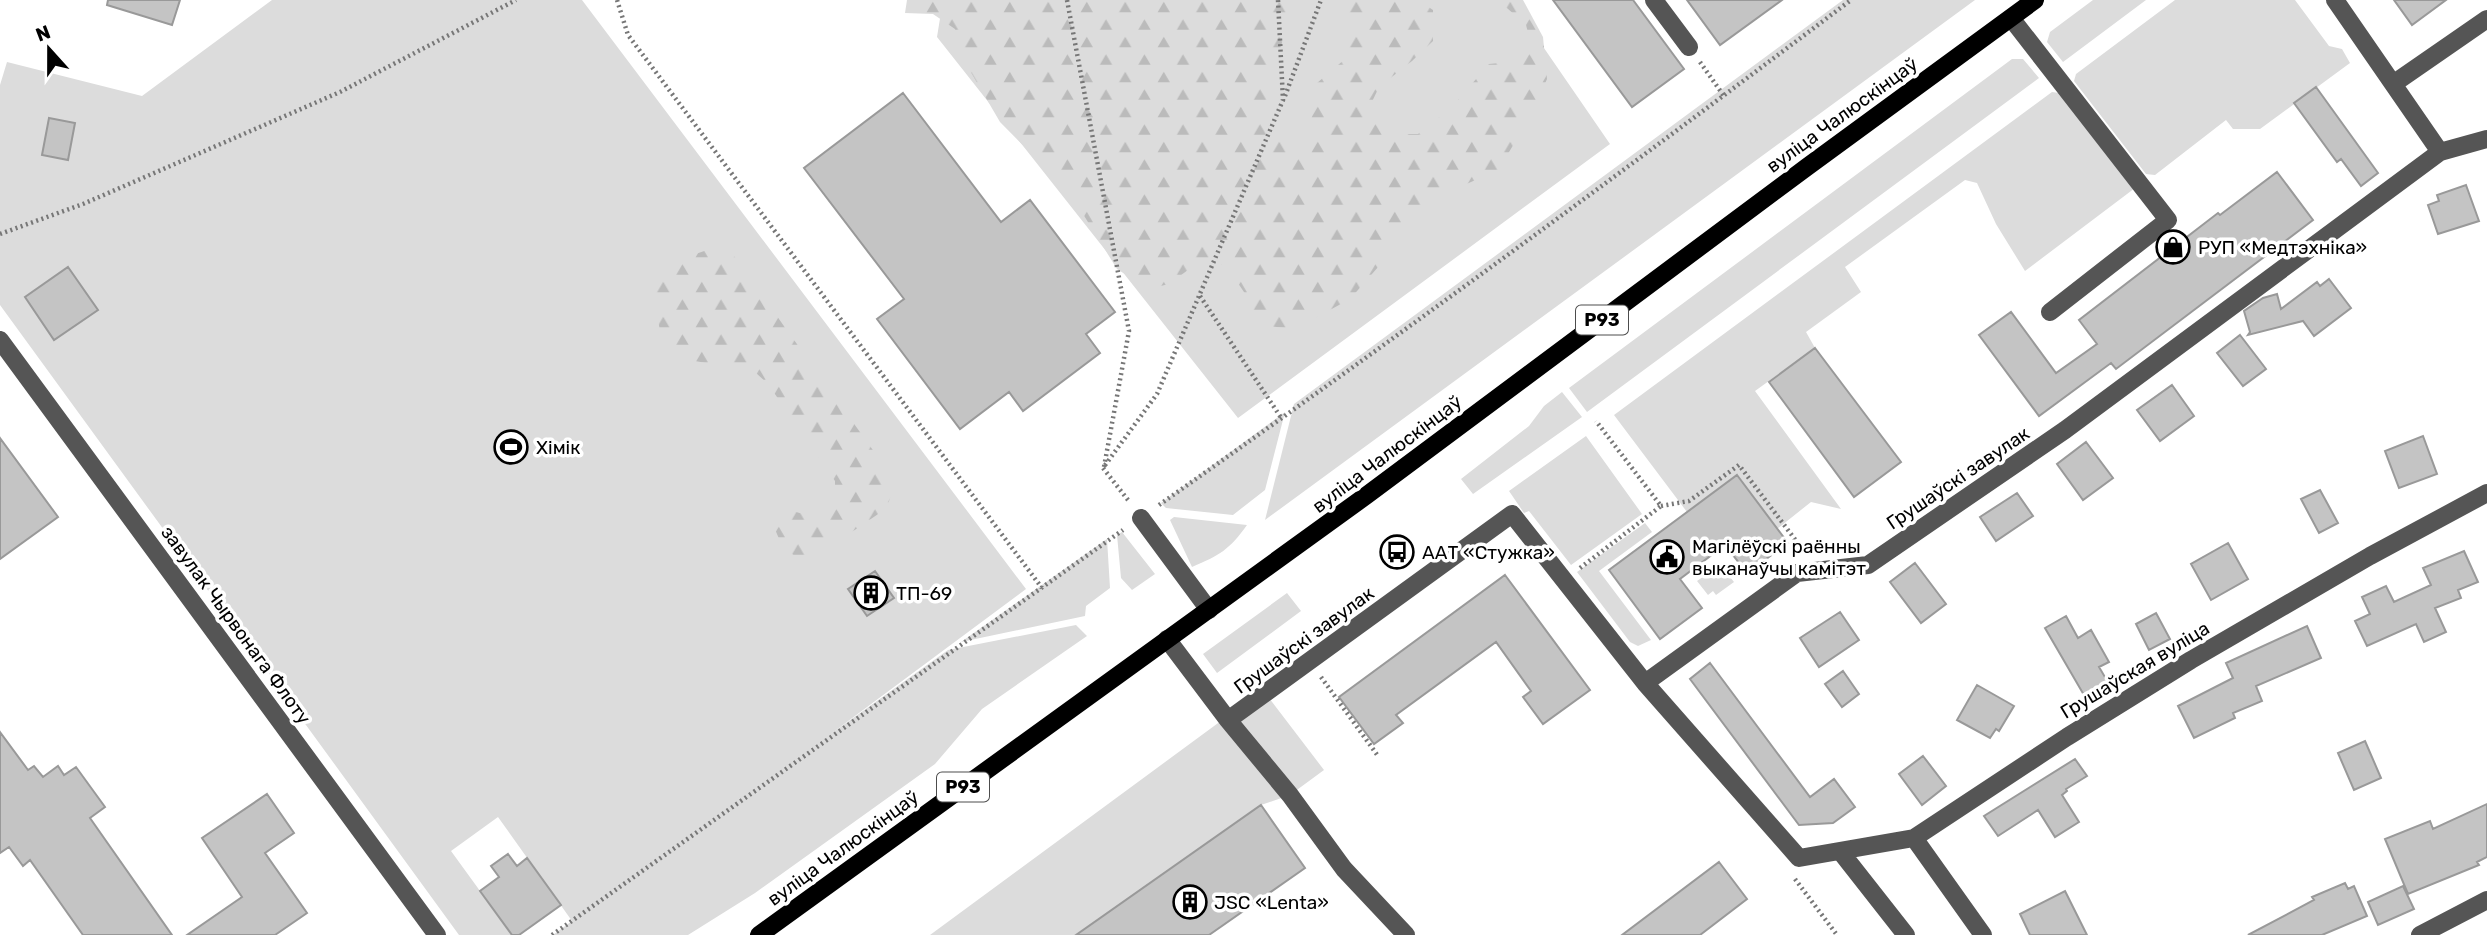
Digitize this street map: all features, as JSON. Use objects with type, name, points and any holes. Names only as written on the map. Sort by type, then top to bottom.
[{"type":"main road","name":"вуліца Чалюскінцаў","points":[[759,935],[1209,610],[2035,0]]},
{"type":"street","points":[[1654,0],[1689,47]]},
{"type":"street","points":[[2335,0],[2440,152]]},
{"type":"street","points":[[2011,18],[2168,220],[2050,312]]},
{"type":"street","points":[[2393,84],[2487,19]]},
{"type":"street","points":[[2461,146],[2487,127]]},
{"type":"street","name":"Грушаўскі завулак","points":[[1167,639],[1228,720],[1512,514],[1645,683],[1797,573],[1868,565],[2065,430],[2440,152],[2487,139]]},
{"type":"street","name":"завулак Чырвонага Флоту","points":[[0,340],[438,935]]},
{"type":"street","name":"Грушаўская вуліца","points":[[1799,858],[1914,838],[2067,737],[2191,660],[2370,556],[2487,493]]},
{"type":"street","points":[[1141,518],[1209,610]]},
{"type":"street","points":[[1645,683],[1799,858]]},
{"type":"street","points":[[1228,720],[1396,932]]},
{"type":"street","points":[[1914,838],[1983,935]]},
{"type":"street","points":[[1840,851],[1906,935]]},
{"type":"street","points":[[2420,935],[2487,900]]},
{"type":"path","points":[[0,234],[83,204],[340,92],[516,0]]},
{"type":"path","points":[[617,0],[628,35],[1042,588]]},
{"type":"path","points":[[1067,0],[1129,331],[1103,468],[1141,518]]},
{"type":"path","points":[[1278,0],[1283,100]]},
{"type":"path","points":[[1103,468],[1157,394],[1283,100],[1321,0]]},
{"type":"path","points":[[552,935],[1282,419],[1851,0]]},
{"type":"path","points":[[1689,47],[1724,96]]},
{"type":"path","points":[[1199,295],[1282,419]]},
{"type":"path","points":[[1596,421],[1661,506]]},
{"type":"path","points":[[1564,580],[1661,506],[1689,501],[1739,465],[1818,571]]},
{"type":"path","points":[[1310,661],[1378,756]]},
{"type":"path","points":[[1799,858],[1794,881],[1837,935]]},
{"type":"green space","name":"Хімік","points":[[272,0],[582,0],[1026,589],[828,736],[948,650],[1076,625],[1087,636],[982,709],[935,764],[755,893],[688,935],[553,935],[572,921],[498,817],[451,851],[512,935],[459,935],[0,305],[0,85],[7,62],[142,96]]},
{"type":"green space","points":[[907,0],[1292,0],[1294,7],[1265,93],[1275,129],[1295,151],[1315,136],[1310,110],[1310,89],[1345,59],[1353,31],[1341,14],[1343,0],[1418,0],[1433,10],[1433,41],[1379,87],[1369,108],[1386,134],[1418,134],[1451,108],[1489,64],[1510,62],[1533,51],[1526,25],[1498,0],[1523,0],[1543,37],[1547,79],[1528,121],[1498,170],[1453,190],[1403,224],[1379,266],[1350,299],[1295,329],[1259,325],[1246,295],[1225,264],[1192,267],[1169,284],[1148,289],[1117,269],[1070,193],[1000,122],[962,57],[955,29],[933,14],[905,13]]},
{"type":"green space","points":[[943,0],[1511,0],[1610,144],[1238,418],[937,37]]},
{"type":"green space","points":[[1843,0],[1975,0],[1265,520],[1294,404]]},
{"type":"green space","points":[[2093,0],[2146,0],[2063,62],[2047,42],[2050,32]]},
{"type":"green space","points":[[2175,0],[2295,0],[2329,46],[2342,49],[2350,63],[2260,129],[2233,129],[2226,120],[2155,175],[2146,174],[2074,81],[2076,74]]},
{"type":"green space","points":[[2012,59],[2023,59],[2039,78],[1587,412],[1569,388]]},
{"type":"green space","points":[[2052,92],[2059,93],[2135,188],[2025,271],[1996,224],[1977,183],[1965,180],[1845,267],[1861,292],[1806,332],[1815,348],[1755,391],[1841,509],[1811,502],[1777,529],[1736,475],[1687,512],[1614,415]]},
{"type":"green space","points":[[716,247],[734,256],[895,481],[887,508],[840,540],[798,558],[783,548],[771,520],[785,509],[818,518],[835,508],[835,481],[768,384],[746,364],[706,363],[684,359],[662,342],[653,292],[675,261]]},
{"type":"green space","points":[[1562,392],[1582,417],[1473,494],[1461,479],[1529,426],[1544,406]]},
{"type":"green space","points":[[1285,412],[1265,490],[1233,515],[1166,508],[1161,503]]},
{"type":"green space","points":[[1586,436],[1642,514],[1571,565],[1529,511],[1524,513],[1509,491]]},
{"type":"green space","points":[[1174,517],[1247,525],[1223,551],[1192,567],[1170,520]]},
{"type":"green space","points":[[1645,523],[1652,532],[1599,571],[1651,640],[1638,646],[1630,642],[1577,572]]},
{"type":"green space","points":[[1122,532],[1155,574],[1132,590],[1121,578],[1117,535]]},
{"type":"green space","points":[[1107,539],[1110,588],[1086,606],[1085,616],[961,642]]},
{"type":"green space","points":[[1715,568],[1717,571],[1723,568],[1734,582],[1716,595],[1713,591],[1708,595],[1697,581]]},
{"type":"green space","points":[[1287,593],[1301,611],[1217,673],[1203,654]]},
{"type":"green space","points":[[1263,690],[1324,770],[1290,795],[1261,805],[1076,935],[930,935]]},
{"type":"building","points":[[108,0],[180,0],[172,25],[107,5]]},
{"type":"building","points":[[1553,0],[1633,0],[1684,69],[1632,107]]},
{"type":"building","points":[[1687,0],[1782,0],[1720,45]]},
{"type":"building","points":[[2394,0],[2446,0],[2412,25]]},
{"type":"building","points":[[2316,87],[2378,173],[2361,186],[2341,159],[2337,162],[2294,103]]},
{"type":"building","points":[[903,93],[1001,222],[1030,200],[1115,312],[1086,334],[1100,353],[1023,411],[1009,392],[960,429],[877,319],[904,299],[804,168]]},
{"type":"building","points":[[49,118],[75,123],[68,160],[42,155]]},
{"type":"building","points":[[2277,172],[2313,220],[2116,369],[2111,363],[2039,416],[1979,335],[2011,312],[2056,373],[2097,344],[2079,320],[2218,213],[2220,215]]},
{"type":"building","points":[[2466,185],[2479,221],[2438,234],[2428,205],[2439,201],[2437,195]]},
{"type":"building","points":[[68,267],[98,310],[54,340],[25,297]]},
{"type":"building","points":[[2329,279],[2351,308],[2314,336],[2303,321],[2248,335],[2250,332],[2244,311],[2263,298],[2277,294],[2281,309],[2317,282],[2320,286]]},
{"type":"building","points":[[2240,335],[2266,369],[2243,386],[2217,353]]},
{"type":"building","points":[[1815,348],[1901,462],[1854,497],[1769,382]]},
{"type":"building","points":[[2172,385],[2194,416],[2160,441],[2137,410]]},
{"type":"building","points":[[2423,436],[2437,474],[2399,488],[2385,451]]},
{"type":"building","points":[[0,438],[58,517],[0,559]]},
{"type":"building","points":[[2086,442],[2113,478],[2083,500],[2057,464]]},
{"type":"building","name":"Магілёўскі раённы выканаўчы камітэт","points":[[1737,475],[1788,543],[1747,573],[1725,545],[1680,579],[1702,608],[1660,639],[1609,570]]},
{"type":"building","points":[[2320,490],[2338,523],[2319,533],[2301,499]]},
{"type":"building","points":[[2017,493],[2033,516],[1996,541],[1980,517]]},
{"type":"building","points":[[2228,543],[2248,579],[2211,600],[2191,564]]},
{"type":"building","points":[[2464,551],[2478,582],[2458,590],[2461,598],[2435,608],[2446,632],[2424,642],[2416,624],[2367,646],[2355,621],[2370,614],[2362,597],[2386,586],[2394,602],[2431,585],[2423,568]]},
{"type":"building","points":[[1915,563],[1946,604],[1921,623],[1890,582]]},
{"type":"building","name":"ТП-69","points":[[875,571],[894,598],[867,616],[848,589]]},
{"type":"building","points":[[1505,575],[1590,690],[1543,724],[1523,697],[1531,691],[1496,642],[1396,715],[1403,723],[1374,744],[1339,697]]},
{"type":"building","points":[[1840,612],[1859,640],[1819,667],[1800,638]]},
{"type":"building","points":[[2156,613],[2170,639],[2149,650],[2136,624]]},
{"type":"building","points":[[2066,616],[2078,638],[2091,630],[2109,662],[2099,667],[2112,689],[2088,702],[2045,628]]},
{"type":"building","points":[[2307,626],[2321,658],[2256,686],[2262,701],[2233,713],[2235,718],[2194,738],[2178,706],[2233,678],[2226,663]]},
{"type":"building","points":[[1710,663],[1810,797],[1834,779],[1855,807],[1833,823],[1799,825],[1690,679]]},
{"type":"building","points":[[1843,671],[1859,694],[1842,707],[1825,684]]},
{"type":"building","points":[[1977,685],[2014,706],[1999,731],[1996,729],[1990,738],[1957,720]]},
{"type":"building","points":[[0,732],[28,770],[34,766],[43,777],[58,766],[64,775],[76,767],[105,807],[90,818],[172,935],[83,935],[30,860],[23,866],[9,847],[0,853]]},
{"type":"building","points":[[2365,741],[2381,778],[2354,790],[2338,753]]},
{"type":"building","points":[[1923,756],[1946,786],[1922,805],[1899,774]]},
{"type":"building","points":[[2075,759],[2087,776],[2066,789],[2062,795],[2079,822],[2055,837],[2038,810],[1998,836],[1984,816]]},
{"type":"building","points":[[267,794],[294,833],[265,853],[307,913],[275,935],[187,935],[242,897],[202,838]]},
{"type":"building","points":[[2487,804],[2487,857],[2477,862],[2479,865],[2408,894],[2385,839],[2430,821],[2433,829]]},
{"type":"building","name":"JSC «Lenta»","points":[[1261,805],[1305,868],[1209,935],[1076,935]]},
{"type":"building","points":[[508,854],[517,866],[527,858],[561,905],[519,935],[512,935],[480,891],[499,877],[491,866]]},
{"type":"building","points":[[1719,862],[1747,899],[1700,935],[1622,935]]},
{"type":"building","points":[[2345,883],[2348,889],[2354,886],[2367,916],[2322,935],[2248,935],[2314,900],[2312,897]]},
{"type":"building","points":[[2403,886],[2414,909],[2378,925],[2368,902]]},
{"type":"building","points":[[2065,891],[2087,935],[2030,935],[2020,914]]},
{"type":"place","name":"РУП «Медтэхніка»","points":[[2173,247]]},
{"type":"place","name":"Хімік","points":[[511,447]]},
{"type":"place","name":"ААТ «Стужка»","points":[[1397,552]]},
{"type":"place","name":"Магілёўскі раённы выканаўчы камітэт","points":[[1667,557]]},
{"type":"place","name":"ТП-69","points":[[871,593]]},
{"type":"place","name":"JSC «Lenta»","points":[[1190,902]]}]
